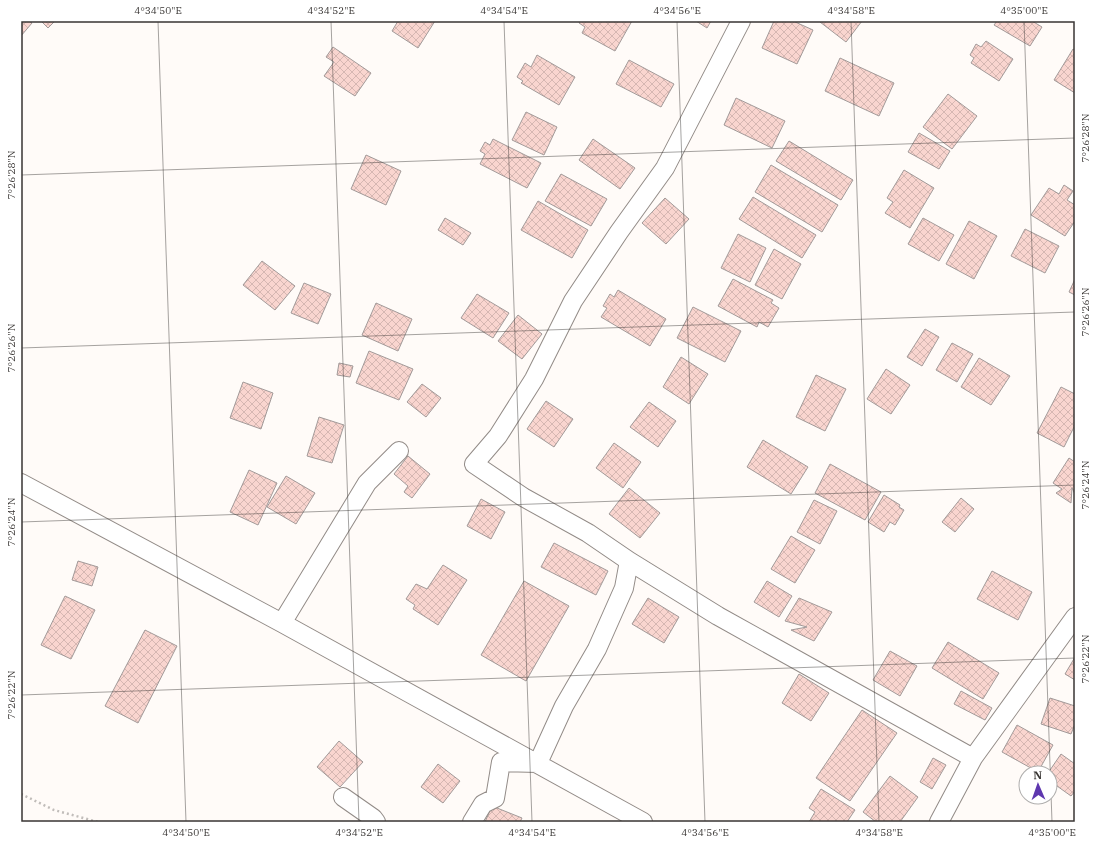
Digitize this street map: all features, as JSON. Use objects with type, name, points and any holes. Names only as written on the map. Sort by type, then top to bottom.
[{"type":"street","points":[[741,21],[665,168],[619,232],[573,301],[534,379],[498,436],[474,464],[523,497],[588,533],[629,562],[718,616],[973,758]]},
{"type":"street","points":[[282,623],[368,482],[399,451]]},
{"type":"street","points":[[21,483],[282,623],[643,822]]},
{"type":"street","points":[[538,763],[564,706],[597,649],[624,588],[629,562]]},
{"type":"street","points":[[939,822],[973,758],[1075,618]]},
{"type":"street","points":[[472,822],[483,804],[495,798],[501,762],[538,763]]},
{"type":"street","points":[[343,797],[373,818],[376,822]]},
{"type":"path","points":[[21,794],[54,810],[98,822]]},
{"type":"building","points":[[21,21],[29,21],[32,23],[21,36]]},
{"type":"building","points":[[41,21],[55,21],[48,28]]},
{"type":"building","points":[[398,21],[435,21],[418,48],[392,31]]},
{"type":"building","points":[[580,21],[632,21],[615,51],[582,33],[585,27],[579,23]]},
{"type":"building","points":[[696,21],[711,21],[707,28]]},
{"type":"building","points":[[774,21],[793,21],[813,30],[797,64],[762,48]]},
{"type":"building","points":[[862,21],[846,42],[820,22]]},
{"type":"building","points":[[997,21],[1032,21],[1042,27],[1030,46],[994,25]]},
{"type":"building","points":[[986,41],[1013,59],[999,81],[971,63],[974,58],[970,55],[976,44],[981,47]]},
{"type":"building","points":[[333,47],[371,73],[355,96],[324,76],[334,62],[326,57]]},
{"type":"building","points":[[1073,49],[1075,50],[1075,93],[1054,80]]},
{"type":"building","points":[[537,55],[575,77],[559,105],[521,83],[523,81],[517,77],[525,63],[531,67]]},
{"type":"building","points":[[840,58],[894,83],[879,116],[825,91]]},
{"type":"building","points":[[629,60],[674,84],[661,107],[616,84]]},
{"type":"building","points":[[948,94],[977,116],[952,149],[923,127]]},
{"type":"building","points":[[736,98],[785,121],[772,148],[724,125]]},
{"type":"building","points":[[526,112],[557,127],[544,155],[512,140]]},
{"type":"building","points":[[919,133],[950,151],[939,169],[908,152]]},
{"type":"building","points":[[493,139],[541,163],[527,188],[480,164],[485,154],[480,151],[485,142],[490,145]]},
{"type":"building","points":[[593,139],[635,168],[620,189],[579,160]]},
{"type":"building","points":[[789,141],[853,180],[841,200],[776,161]]},
{"type":"building","points":[[366,155],[401,171],[386,205],[351,189]]},
{"type":"building","points":[[771,165],[838,205],[822,232],[755,192]]},
{"type":"building","points":[[904,170],[934,188],[910,228],[885,213],[893,202],[887,198]]},
{"type":"building","points":[[561,174],[607,199],[591,226],[545,201]]},
{"type":"building","points":[[1064,185],[1073,191],[1067,200],[1075,205],[1075,221],[1065,236],[1031,215],[1049,188],[1059,194]]},
{"type":"building","points":[[753,197],[816,235],[802,258],[739,219]]},
{"type":"building","points":[[665,198],[689,219],[666,244],[642,223]]},
{"type":"building","points":[[538,201],[588,230],[572,258],[521,230]]},
{"type":"building","points":[[445,218],[471,233],[463,245],[438,230]]},
{"type":"building","points":[[923,218],[954,235],[939,261],[908,244]]},
{"type":"building","points":[[969,221],[997,236],[974,279],[946,264]]},
{"type":"building","points":[[1025,229],[1059,246],[1045,273],[1011,256]]},
{"type":"building","points":[[738,234],[766,248],[750,282],[721,268]]},
{"type":"building","points":[[774,249],[801,264],[782,299],[755,285]]},
{"type":"building","points":[[262,261],[295,286],[275,310],[243,285]]},
{"type":"building","points":[[733,279],[773,300],[771,303],[779,308],[768,327],[759,322],[757,327],[718,306]]},
{"type":"building","points":[[1075,279],[1075,295],[1069,292]]},
{"type":"building","points":[[304,283],[331,294],[318,324],[291,313]]},
{"type":"building","points":[[618,290],[666,319],[650,346],[601,317],[607,308],[603,306],[610,294],[614,297]]},
{"type":"building","points":[[477,294],[509,313],[493,338],[461,318]]},
{"type":"building","points":[[376,303],[412,319],[398,351],[362,335]]},
{"type":"building","points":[[693,307],[741,331],[725,362],[677,338]]},
{"type":"building","points":[[518,315],[542,334],[522,359],[498,341]]},
{"type":"building","points":[[925,329],[939,337],[922,366],[907,357]]},
{"type":"building","points":[[952,343],[973,354],[957,382],[936,370]]},
{"type":"building","points":[[369,351],[413,369],[399,400],[356,383]]},
{"type":"building","points":[[681,357],[708,374],[689,404],[663,387]]},
{"type":"building","points":[[979,358],[1010,376],[991,405],[961,387]]},
{"type":"building","points":[[339,363],[353,366],[350,377],[337,375]]},
{"type":"building","points":[[886,369],[910,385],[891,414],[867,399]]},
{"type":"building","points":[[816,375],[846,389],[825,431],[796,417]]},
{"type":"building","points":[[243,382],[273,393],[261,429],[230,418]]},
{"type":"building","points":[[422,384],[441,398],[426,417],[407,402]]},
{"type":"building","points":[[1061,387],[1075,394],[1075,425],[1064,447],[1037,433]]},
{"type":"building","points":[[546,401],[573,419],[554,447],[527,429]]},
{"type":"building","points":[[649,402],[676,421],[658,447],[630,427]]},
{"type":"building","points":[[319,417],[344,425],[332,463],[307,456]]},
{"type":"building","points":[[763,440],[808,467],[791,494],[747,467]]},
{"type":"building","points":[[614,443],[641,462],[623,488],[596,468]]},
{"type":"building","points":[[408,456],[430,474],[412,498],[404,492],[408,486],[394,474]]},
{"type":"building","points":[[1069,458],[1075,462],[1075,494],[1072,488],[1071,503],[1056,493],[1062,489],[1053,483]]},
{"type":"building","points":[[830,464],[881,492],[865,520],[815,493]]},
{"type":"building","points":[[249,470],[277,483],[258,525],[230,512]]},
{"type":"building","points":[[286,476],[315,493],[296,524],[267,507]]},
{"type":"building","points":[[629,488],[660,513],[640,538],[609,514]]},
{"type":"building","points":[[884,495],[900,505],[899,507],[904,510],[895,525],[890,522],[884,532],[868,522]]},
{"type":"building","points":[[961,498],[974,509],[955,532],[942,522]]},
{"type":"building","points":[[481,499],[505,512],[491,539],[467,526]]},
{"type":"building","points":[[814,500],[837,511],[820,544],[797,532]]},
{"type":"building","points":[[791,536],[815,550],[795,583],[771,569]]},
{"type":"building","points":[[554,543],[608,571],[596,595],[541,567]]},
{"type":"building","points":[[78,561],[98,567],[92,586],[72,580]]},
{"type":"building","points":[[443,565],[467,580],[438,625],[413,609],[415,605],[406,599],[416,584],[427,589]]},
{"type":"building","points":[[992,571],[1032,592],[1018,620],[977,599]]},
{"type":"building","points":[[524,581],[569,606],[526,681],[481,655]]},
{"type":"building","points":[[767,581],[792,596],[779,617],[754,602]]},
{"type":"building","points":[[65,596],[95,610],[71,659],[41,645]]},
{"type":"building","points":[[648,598],[679,617],[664,643],[632,624]]},
{"type":"building","points":[[799,598],[832,612],[814,641],[791,630],[807,627],[785,621]]},
{"type":"building","points":[[145,630],[177,646],[138,723],[105,706]]},
{"type":"building","points":[[948,642],[999,673],[983,699],[932,668]]},
{"type":"building","points":[[890,651],[917,666],[900,696],[873,680]]},
{"type":"building","points":[[1075,657],[1075,680],[1065,674]]},
{"type":"building","points":[[799,674],[829,693],[811,721],[782,703]]},
{"type":"building","points":[[961,691],[992,708],[985,720],[954,704]]},
{"type":"building","points":[[1050,698],[1075,706],[1075,724],[1071,734],[1041,724]]},
{"type":"building","points":[[862,710],[897,733],[850,801],[816,778]]},
{"type":"building","points":[[1017,725],[1053,745],[1042,765],[1025,765],[1002,752]]},
{"type":"building","points":[[339,741],[363,762],[340,787],[317,767]]},
{"type":"building","points":[[1061,754],[1075,764],[1075,791],[1071,796],[1058,787],[1058,765],[1053,765]]},
{"type":"building","points":[[933,758],[946,765],[932,789],[920,782]]},
{"type":"building","points":[[438,764],[460,781],[443,803],[421,787]]},
{"type":"building","points":[[890,776],[918,797],[900,822],[876,822],[863,812]]},
{"type":"building","points":[[821,789],[855,810],[847,822],[809,822],[815,812],[809,808]]},
{"type":"building","points":[[492,806],[522,818],[520,822],[485,822]]}]
